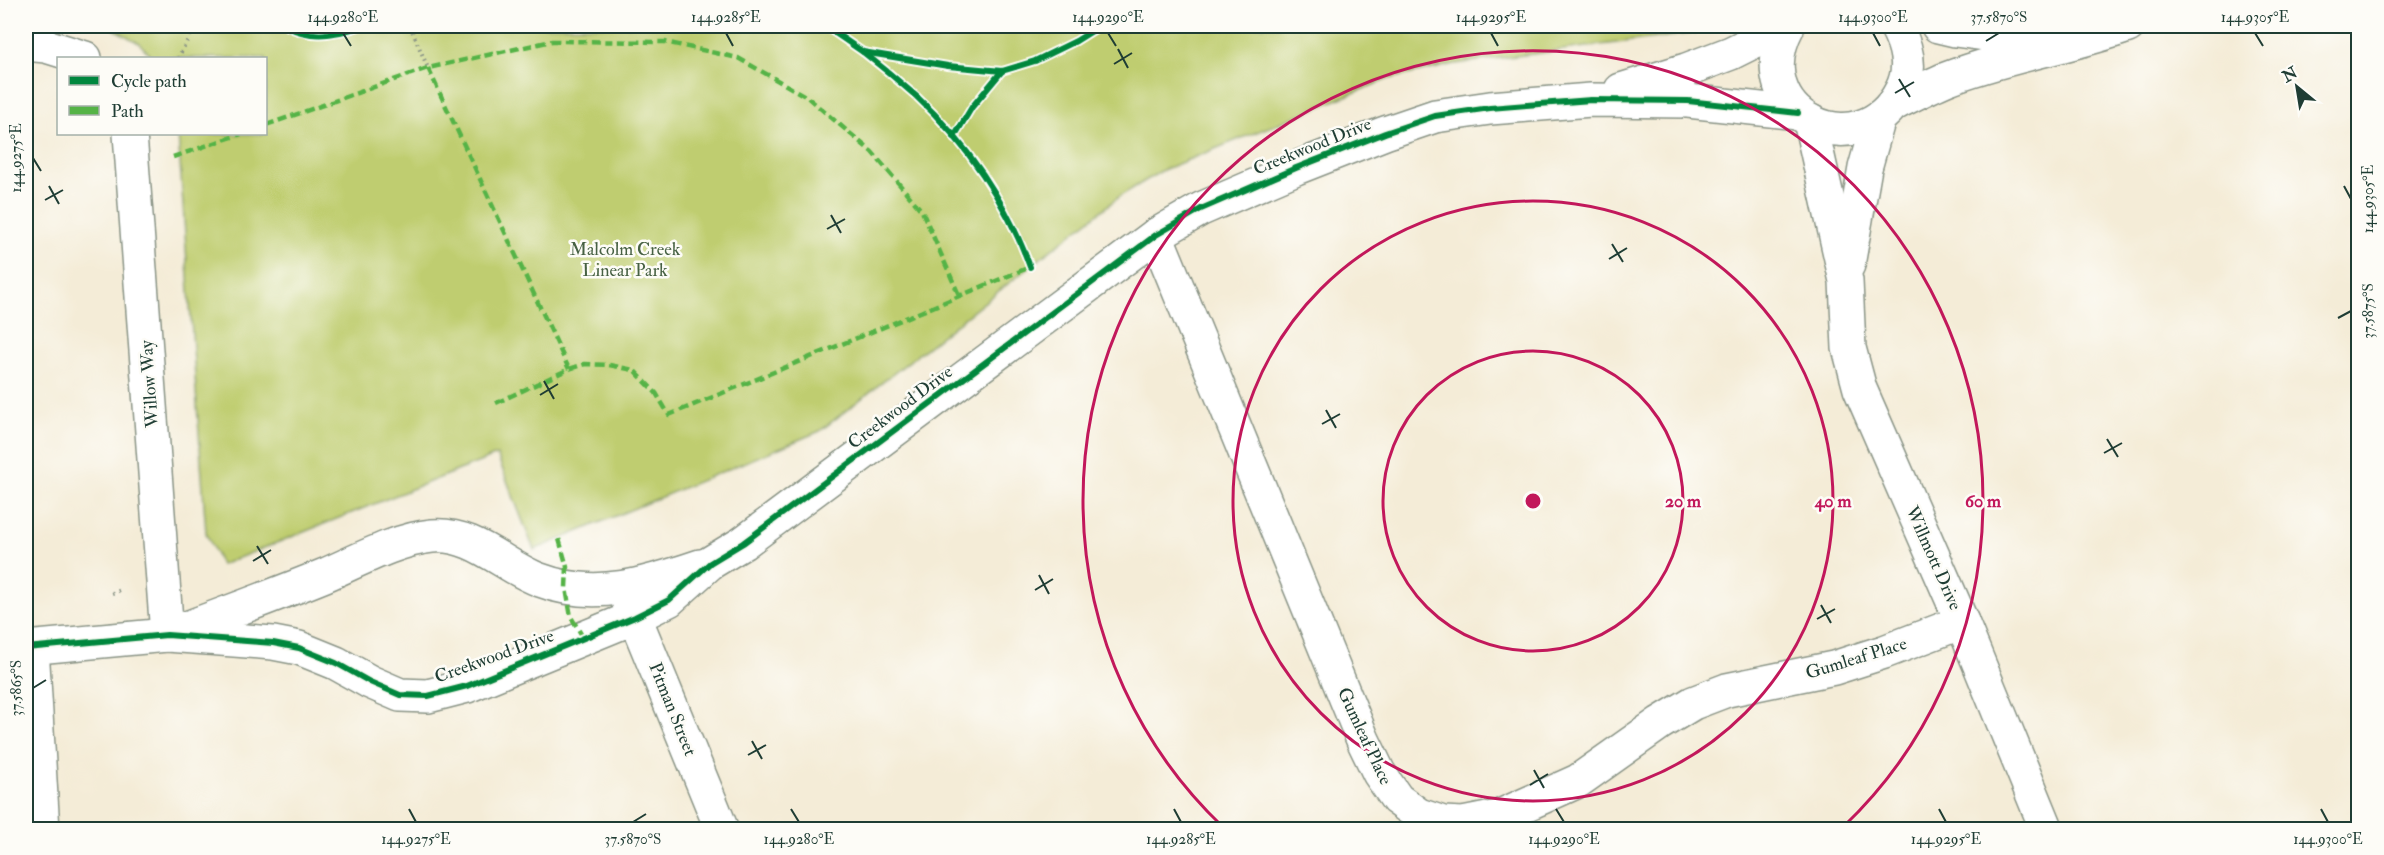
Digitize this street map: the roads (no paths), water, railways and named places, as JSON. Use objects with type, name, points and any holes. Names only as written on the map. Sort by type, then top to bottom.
[{"type":"street","name":"Creekwood Drive","points":[[1591,100],[1686,70],[1731,53],[1787,26]]},
{"type":"street","points":[[1787,26],[1780,41],[1776,60],[1778,80],[1786,98],[1804,117]]},
{"type":"street","name":"Willmott Drive","points":[[1846,281],[1865,168],[1887,110],[1905,84],[1908,62],[1905,42],[1896,26]]},
{"type":"street","points":[[1938,26],[2062,45]]},
{"type":"street","points":[[1887,110],[1946,79],[2062,45],[2098,37],[2128,26]]},
{"type":"street","points":[[26,44],[45,46],[83,57]]},
{"type":"street","name":"Creekwood Drive","points":[[167,635],[278,594],[401,544],[431,536],[451,536],[473,543],[539,580],[566,588],[629,603],[669,600],[710,563],[773,521],[1156,235],[1201,210],[1296,168],[1435,116],[1490,108],[1591,100],[1688,101],[1804,117],[1827,128],[1845,130],[1863,126],[1887,110]]},
{"type":"street","name":"Willmott Drive","points":[[1804,117],[1846,281],[1849,348],[1860,389],[1962,622],[2047,830]]},
{"type":"street","name":"Willow Way","points":[[130,135],[167,635]]},
{"type":"street","name":"Gumleaf Place","points":[[1156,235],[1371,756],[1397,799],[1419,815],[1443,826],[1498,817],[1578,781],[1660,723],[1693,703],[1727,690],[1834,668],[1884,652],[1962,622]]},
{"type":"street","name":"Creekwood Drive","points":[[28,647],[167,635],[273,643],[299,648],[336,663],[400,695],[428,696],[467,686],[629,603]]},
{"type":"street","name":"Pitman Street","points":[[629,603],[722,830]]},
{"type":"street","points":[[28,647],[44,830]]},
{"type":"park label","name":"Malcolm Creek Linear Park","points":[[625,259]]}]
